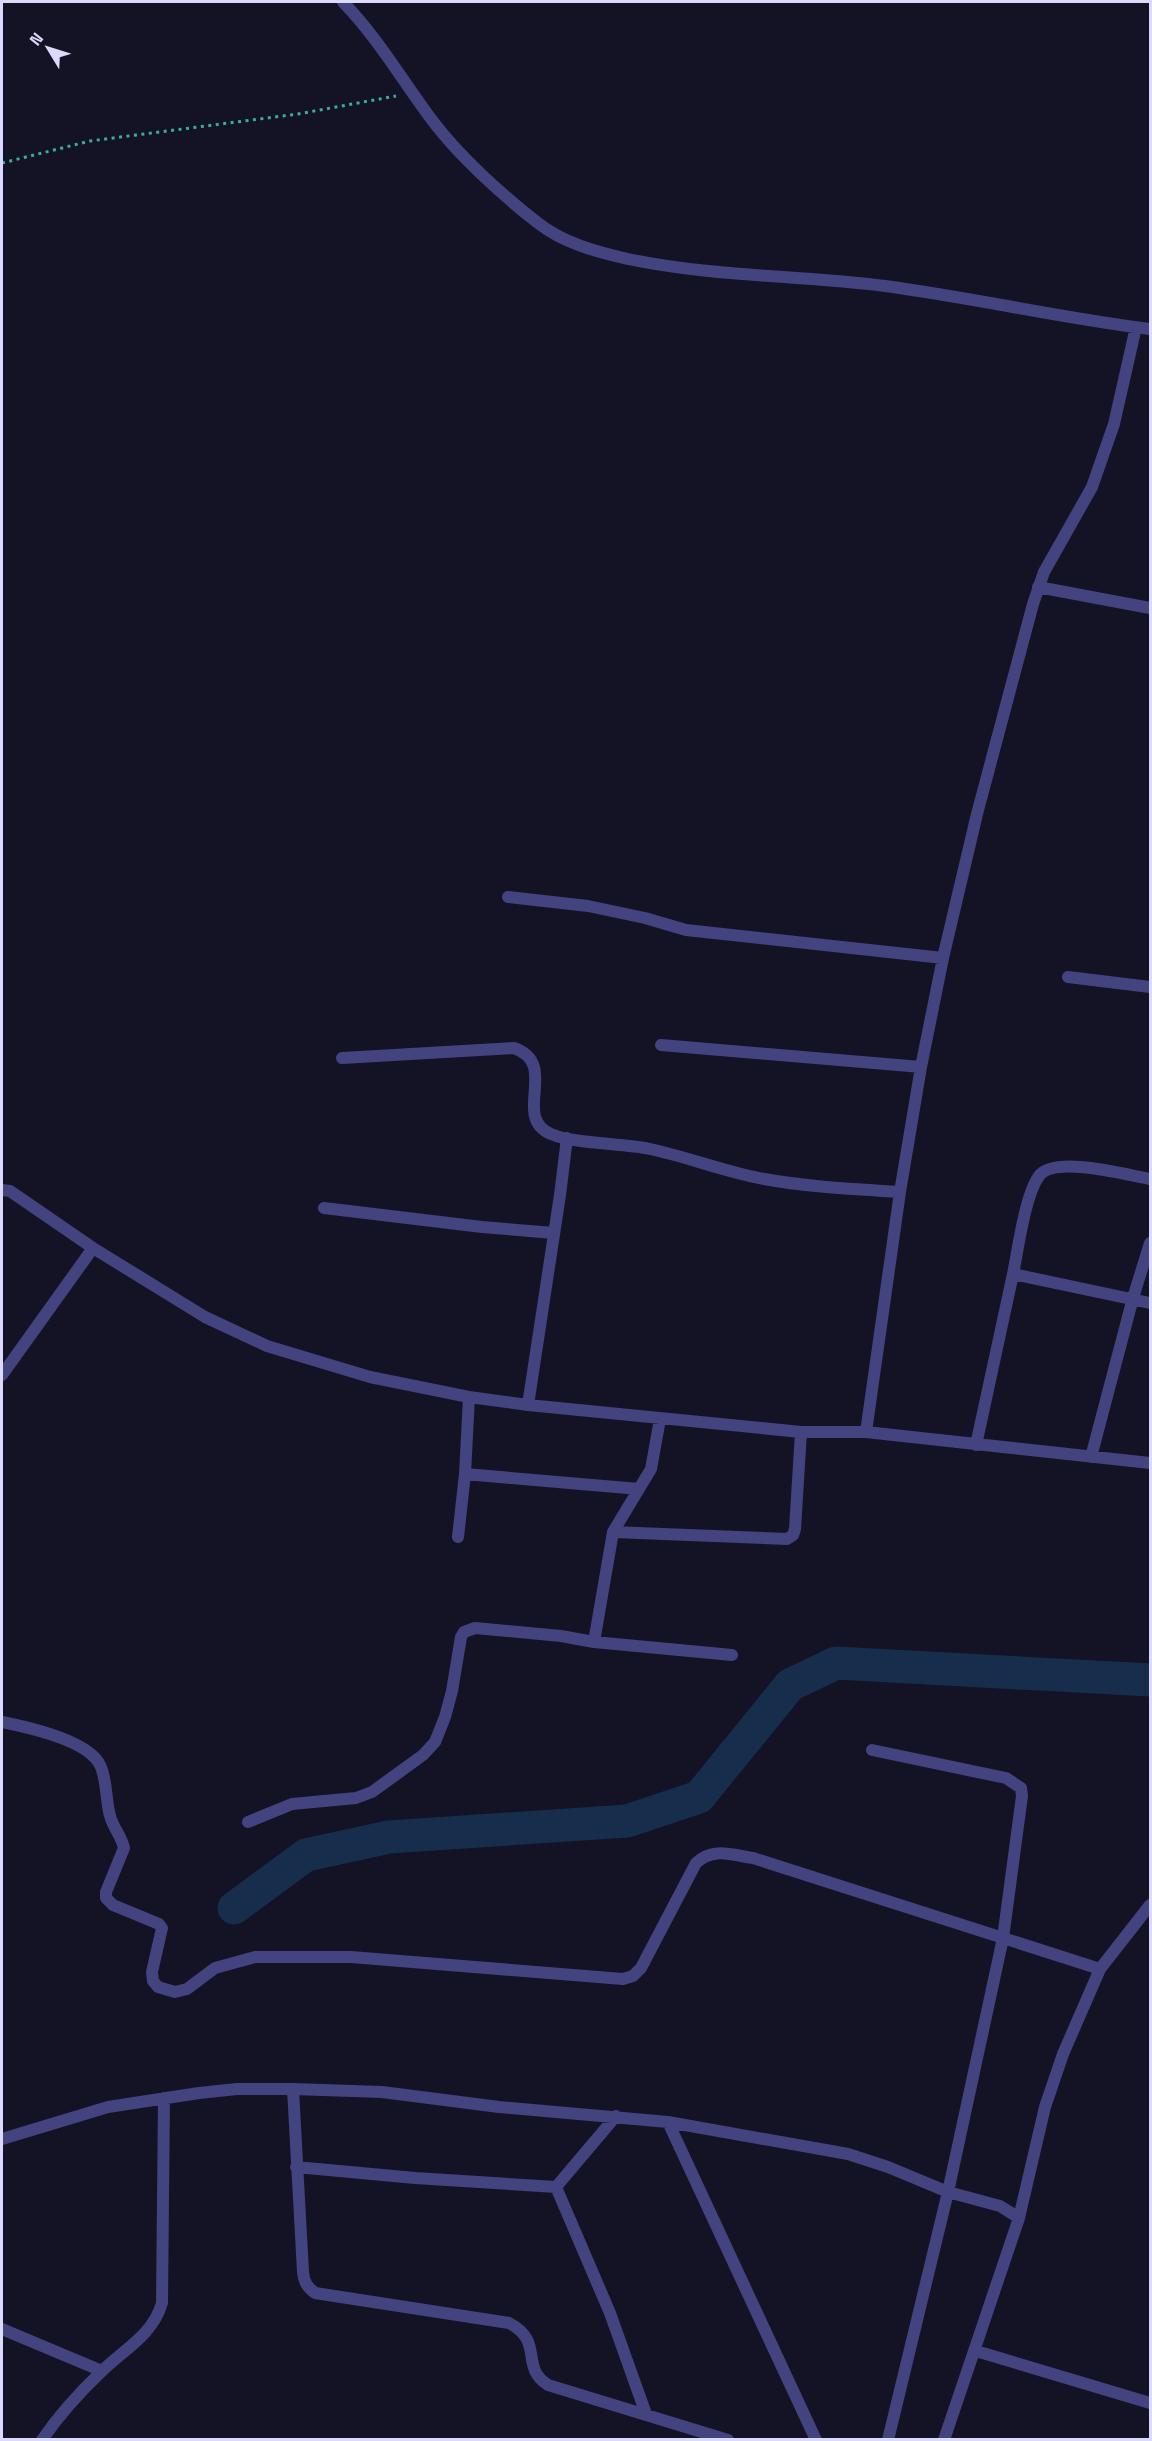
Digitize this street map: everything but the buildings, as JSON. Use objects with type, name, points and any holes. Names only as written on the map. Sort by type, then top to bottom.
[{"type":"street","points":[[343,2],[378,42],[412,93],[454,146],[540,225],[585,248],[652,264],[702,272],[856,282],[961,296],[1150,329]]},
{"type":"street","points":[[866,1432],[900,1192],[921,1067],[980,804],[1038,587],[1044,572],[1092,487],[1114,424],[1136,327]]},
{"type":"street","points":[[1038,587],[1150,608]]},
{"type":"street","points":[[508,897],[588,906],[645,918],[686,930],[944,958]]},
{"type":"street","points":[[1068,977],[1150,987]]},
{"type":"street","points":[[661,1044],[921,1067]]},
{"type":"street","points":[[342,1058],[514,1048],[524,1051],[535,1064],[534,1108],[537,1122],[551,1134],[650,1149],[765,1179],[900,1192]]},
{"type":"street","points":[[528,1405],[567,1138]]},
{"type":"street","points":[[976,1445],[1029,1200],[1040,1175],[1049,1169],[1067,1165],[1150,1179]]},
{"type":"street","points":[[2,1190],[10,1191],[93,1248],[206,1317],[267,1346],[370,1377],[469,1397],[528,1405],[801,1432],[866,1432],[1150,1463]]},
{"type":"street","points":[[324,1208],[482,1227],[554,1233]]},
{"type":"street","points":[[1091,1457],[1150,1243]]},
{"type":"street","points":[[2,1376],[93,1248]]},
{"type":"street","points":[[1013,1274],[1150,1302]]},
{"type":"street","points":[[458,1537],[465,1474],[469,1397]]},
{"type":"street","points":[[594,1642],[613,1532],[651,1469],[660,1419]]},
{"type":"street","points":[[613,1532],[788,1539],[795,1529],[801,1432]]},
{"type":"street","points":[[465,1474],[639,1489]]},
{"type":"street","points":[[248,1822],[275,1809],[292,1804],[356,1798],[372,1792],[423,1755],[435,1742],[445,1717],[452,1690],[459,1642],[468,1629],[561,1636],[594,1642],[732,1655]]},
{"type":"street","points":[[2,1722],[30,1728],[77,1745],[94,1756],[101,1766],[111,1819],[124,1848],[106,1892],[106,1898],[112,1905],[159,1924],[162,1928],[152,1972],[153,1981],[158,1987],[175,1992],[187,1989],[215,1968],[255,1957],[284,1956],[351,1956],[623,1979],[633,1976],[641,1968],[696,1863],[705,1854],[715,1853],[753,1858],[1100,1969]]},
{"type":"street","points":[[872,1750],[1006,1778],[1021,1788],[1022,1796],[1003,1938],[948,2192],[888,2439]]},
{"type":"street","points":[[945,2439],[1019,2218],[1045,2107],[1063,2054],[1100,1969],[1150,1905]]},
{"type":"street","points":[[3,2142],[108,2107],[165,2098],[237,2089],[382,2092],[499,2107],[668,2122],[849,2154],[888,2167],[948,2192],[1000,2206],[1019,2218]]},
{"type":"street","points":[[293,2089],[303,2272],[304,2281],[309,2289],[315,2293],[509,2323],[524,2332],[529,2339],[536,2374],[548,2385],[728,2439]]},
{"type":"street","points":[[42,2439],[57,2418],[102,2371],[149,2330],[158,2318],[162,2303],[165,2098]]},
{"type":"street","points":[[556,2187],[616,2116]]},
{"type":"street","points":[[668,2122],[816,2439]]},
{"type":"street","points":[[296,2167],[415,2178],[556,2187]]},
{"type":"street","points":[[556,2187],[610,2313],[646,2414]]},
{"type":"street","points":[[2,2329],[102,2371]]},
{"type":"street","points":[[976,2351],[1150,2403]]},
{"type":"path","points":[[2,163],[90,141],[298,114],[412,93]]},
{"type":"waterway","points":[[234,1908],[306,1855],[389,1837],[627,1821],[699,1797],[790,1685],[836,1663],[1150,1680]]}]
